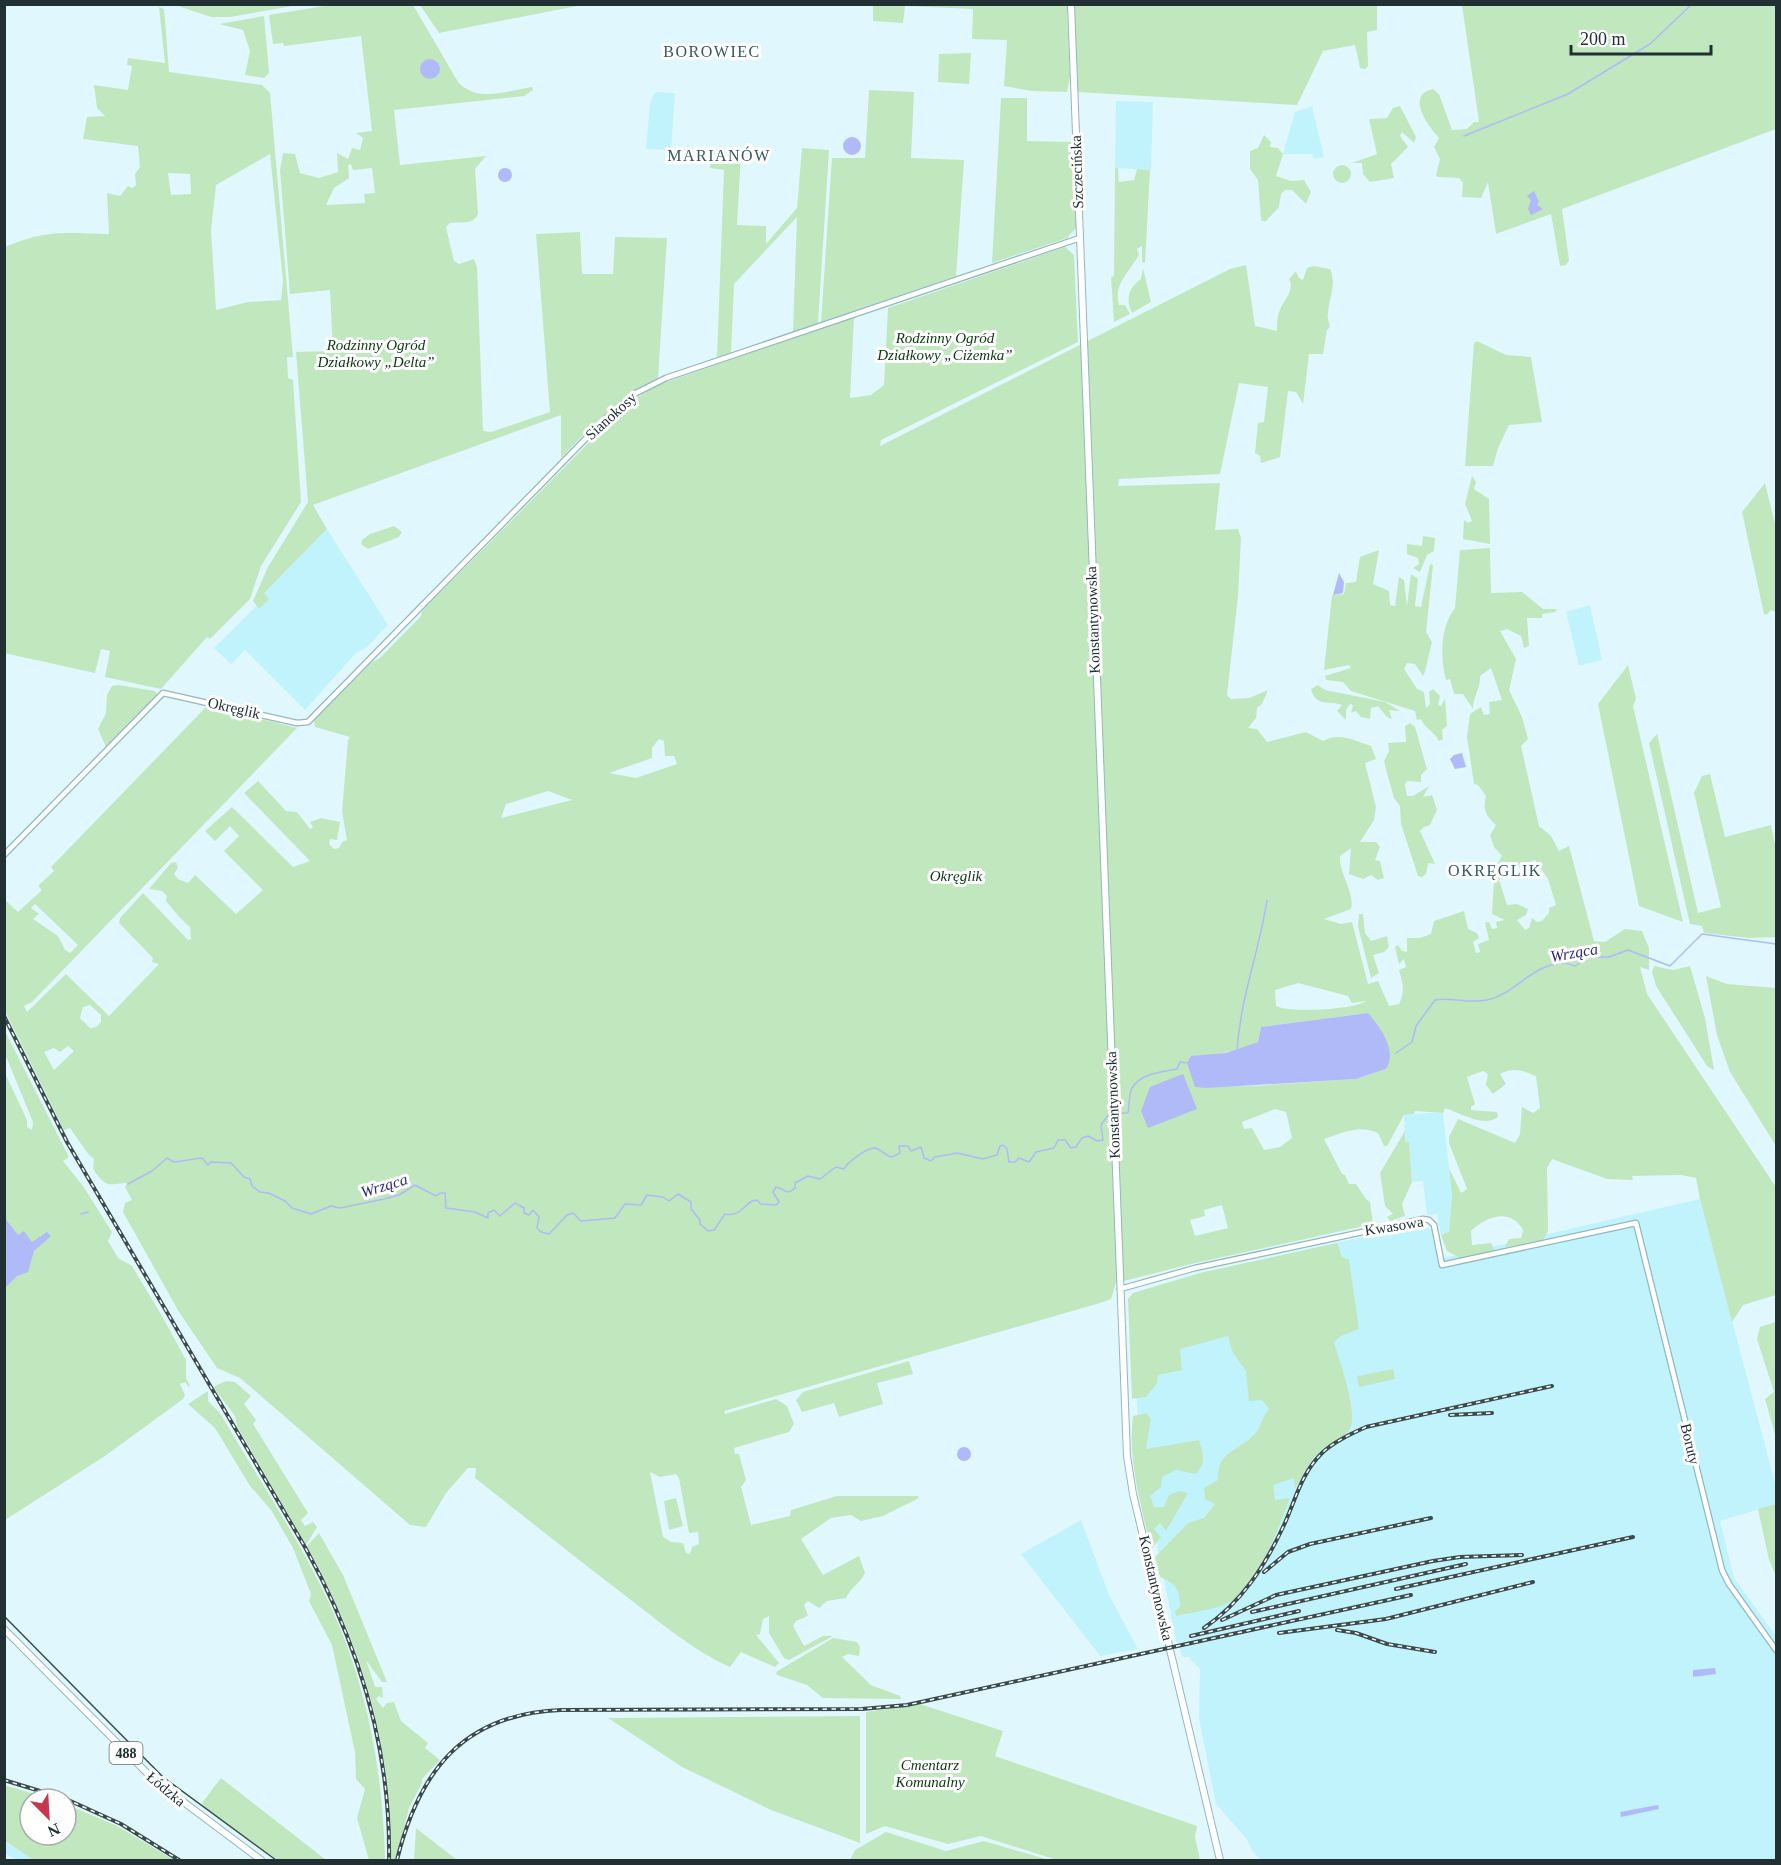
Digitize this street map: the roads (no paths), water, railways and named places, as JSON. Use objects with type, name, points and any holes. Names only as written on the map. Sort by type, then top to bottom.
[{"type":"main road","name":"Szczecińska","points":[[1071,4],[1083,340]]},
{"type":"main road","name":"Konstantynowska","points":[[1083,340],[1120,1289],[1130,1477],[1220,1860]]},
{"type":"main road","name":"Łódzka","points":[[4,1629],[153,1779],[261,1860]]},
{"type":"street","name":"Sianokosy","points":[[306,723],[609,415],[634,394],[664,379],[1080,238]]},
{"type":"street","name":"Okręglik","points":[[4,855],[163,693],[306,723]]},
{"type":"street","name":"Kwasowa","points":[[1120,1289],[1195,1268],[1423,1218],[1434,1225],[1442,1265],[1636,1223]]},
{"type":"street","name":"Boruty","points":[[1636,1223],[1722,1570],[1729,1584],[1776,1650]]},
{"type":"water","points":[[430,59],[437,62],[440,69],[437,76],[430,79],[423,76],[420,69],[423,62]]},
{"type":"water","points":[[852,137],[858,140],[861,146],[858,152],[852,155],[846,152],[843,146],[846,140]]},
{"type":"water","points":[[505,168],[510,170],[512,175],[510,180],[505,182],[500,180],[498,175],[500,170]]},
{"type":"water","points":[[1534,191],[1539,202],[1537,205],[1543,209],[1531,215],[1528,209],[1531,200],[1527,196]]},
{"type":"water","points":[[1339,573],[1344,582],[1343,593],[1333,595]]},
{"type":"water","points":[[1462,753],[1466,767],[1455,769],[1450,759]]},
{"type":"water","points":[[1368,1013],[1378,1025],[1389,1047],[1390,1055],[1386,1069],[1356,1079],[1195,1087],[1187,1063],[1191,1056],[1226,1053],[1258,1042],[1261,1027]]},
{"type":"water","points":[[1183,1074],[1197,1109],[1148,1128],[1141,1111],[1150,1087]]},
{"type":"water","points":[[4,1217],[18,1235],[24,1231],[32,1242],[47,1232],[51,1236],[34,1251],[28,1272],[17,1276],[5,1288]]},
{"type":"water","points":[[964,1447],[969,1449],[971,1454],[969,1459],[964,1461],[959,1459],[957,1454],[959,1449]]},
{"type":"water","points":[[1715,1668],[1716,1674],[1693,1677],[1693,1670]]},
{"type":"water","points":[[1658,1805],[1659,1809],[1621,1817],[1620,1812]]},
{"type":"waterway","points":[[1464,136],[1568,94],[1650,44],[1692,4]]},
{"type":"waterway","points":[[1237,1052],[1242,1013],[1267,900]]},
{"type":"waterway","name":"Wrząca","points":[[1396,1053],[1412,1042],[1416,1026],[1435,1000],[1474,1001],[1497,997],[1531,974],[1550,965],[1564,963],[1575,966],[1588,957],[1609,957],[1628,950],[1670,966],[1702,934],[1776,944]]},
{"type":"waterway","name":"Wrząca","points":[[1118,1113],[1128,1113],[1132,1088],[1141,1079],[1152,1074],[1177,1069],[1180,1062],[1186,1063]]},
{"type":"waterway","name":"Wrząca","points":[[128,1184],[152,1171],[167,1158],[174,1162],[202,1158],[208,1165],[211,1162],[231,1163],[244,1177],[250,1179],[252,1186],[260,1192],[269,1193],[285,1201],[292,1208],[311,1214],[331,1206],[340,1208],[399,1195],[415,1185],[436,1196],[445,1193],[446,1208],[475,1212],[488,1218],[488,1213],[494,1210],[500,1216],[515,1203],[524,1208],[524,1213],[529,1215],[533,1210],[539,1217],[537,1228],[549,1234],[567,1215],[573,1213],[581,1221],[615,1218],[625,1204],[641,1205],[647,1195],[663,1197],[669,1201],[678,1194],[691,1202],[691,1209],[700,1220],[700,1224],[708,1231],[714,1230],[725,1214],[737,1213],[752,1201],[757,1200],[761,1204],[776,1205],[779,1202],[773,1192],[776,1187],[789,1192],[795,1188],[795,1183],[808,1176],[820,1179],[836,1167],[844,1169],[871,1148],[892,1157],[900,1153],[899,1146],[908,1146],[911,1151],[921,1147],[924,1158],[931,1161],[935,1157],[957,1153],[983,1159],[997,1155],[1000,1146],[1003,1145],[1007,1149],[1009,1162],[1015,1162],[1019,1158],[1029,1162],[1036,1152],[1054,1148],[1058,1140],[1065,1140],[1071,1148],[1076,1147],[1082,1138],[1088,1136],[1097,1141],[1103,1140],[1101,1125],[1109,1114]]},
{"type":"waterway","name":"Wrząca","points":[[81,1214],[88,1212]]},
{"type":"tram line","points":[[4,1616],[163,1777],[276,1860]]},
{"type":"railway","points":[[4,1016],[67,1142],[306,1549],[342,1622],[356,1660],[378,1738],[388,1819],[389,1860]]},
{"type":"railway","points":[[1204,1628],[1230,1607],[1251,1582],[1277,1540],[1309,1469],[1333,1444],[1366,1427],[1552,1386]]},
{"type":"railway","points":[[1450,1415],[1492,1413]]},
{"type":"railway","points":[[1264,1572],[1288,1552],[1310,1544],[1431,1518]]},
{"type":"railway","points":[[1396,1589],[1633,1537]]},
{"type":"railway","points":[[1222,1620],[1276,1595],[1433,1561],[1460,1557],[1522,1555]]},
{"type":"railway","points":[[1252,1612],[1466,1564]]},
{"type":"railway","points":[[1279,1633],[1386,1619],[1533,1582]]},
{"type":"railway","points":[[397,1860],[406,1828],[418,1800],[433,1774],[451,1753],[472,1736],[497,1723],[527,1714],[561,1710],[862,1709],[907,1705],[1411,1595]]},
{"type":"railway","points":[[1191,1636],[1299,1611]]},
{"type":"railway","points":[[1337,1630],[1356,1633],[1387,1644],[1435,1652]]},
{"type":"railway","points":[[4,1780],[27,1787]]},
{"type":"railway","points":[[78,1804],[121,1824],[179,1860]]},
{"type":"district","name":"BOROWIEC","points":[[712,51]]},
{"type":"district","name":"MARIANÓW","points":[[719,155]]},
{"type":"district","name":"OKRĘGLIK","points":[[1495,870]]},
{"type":"park label","name":"Rodzinny Ogród Działkowy „Ciżemka”","points":[[945,346]]},
{"type":"park label","name":"Rodzinny Ogród Działkowy „Delta”","points":[[376,354]]},
{"type":"park label","name":"Cmentarz Komunalny","points":[[930,1774]]}]
